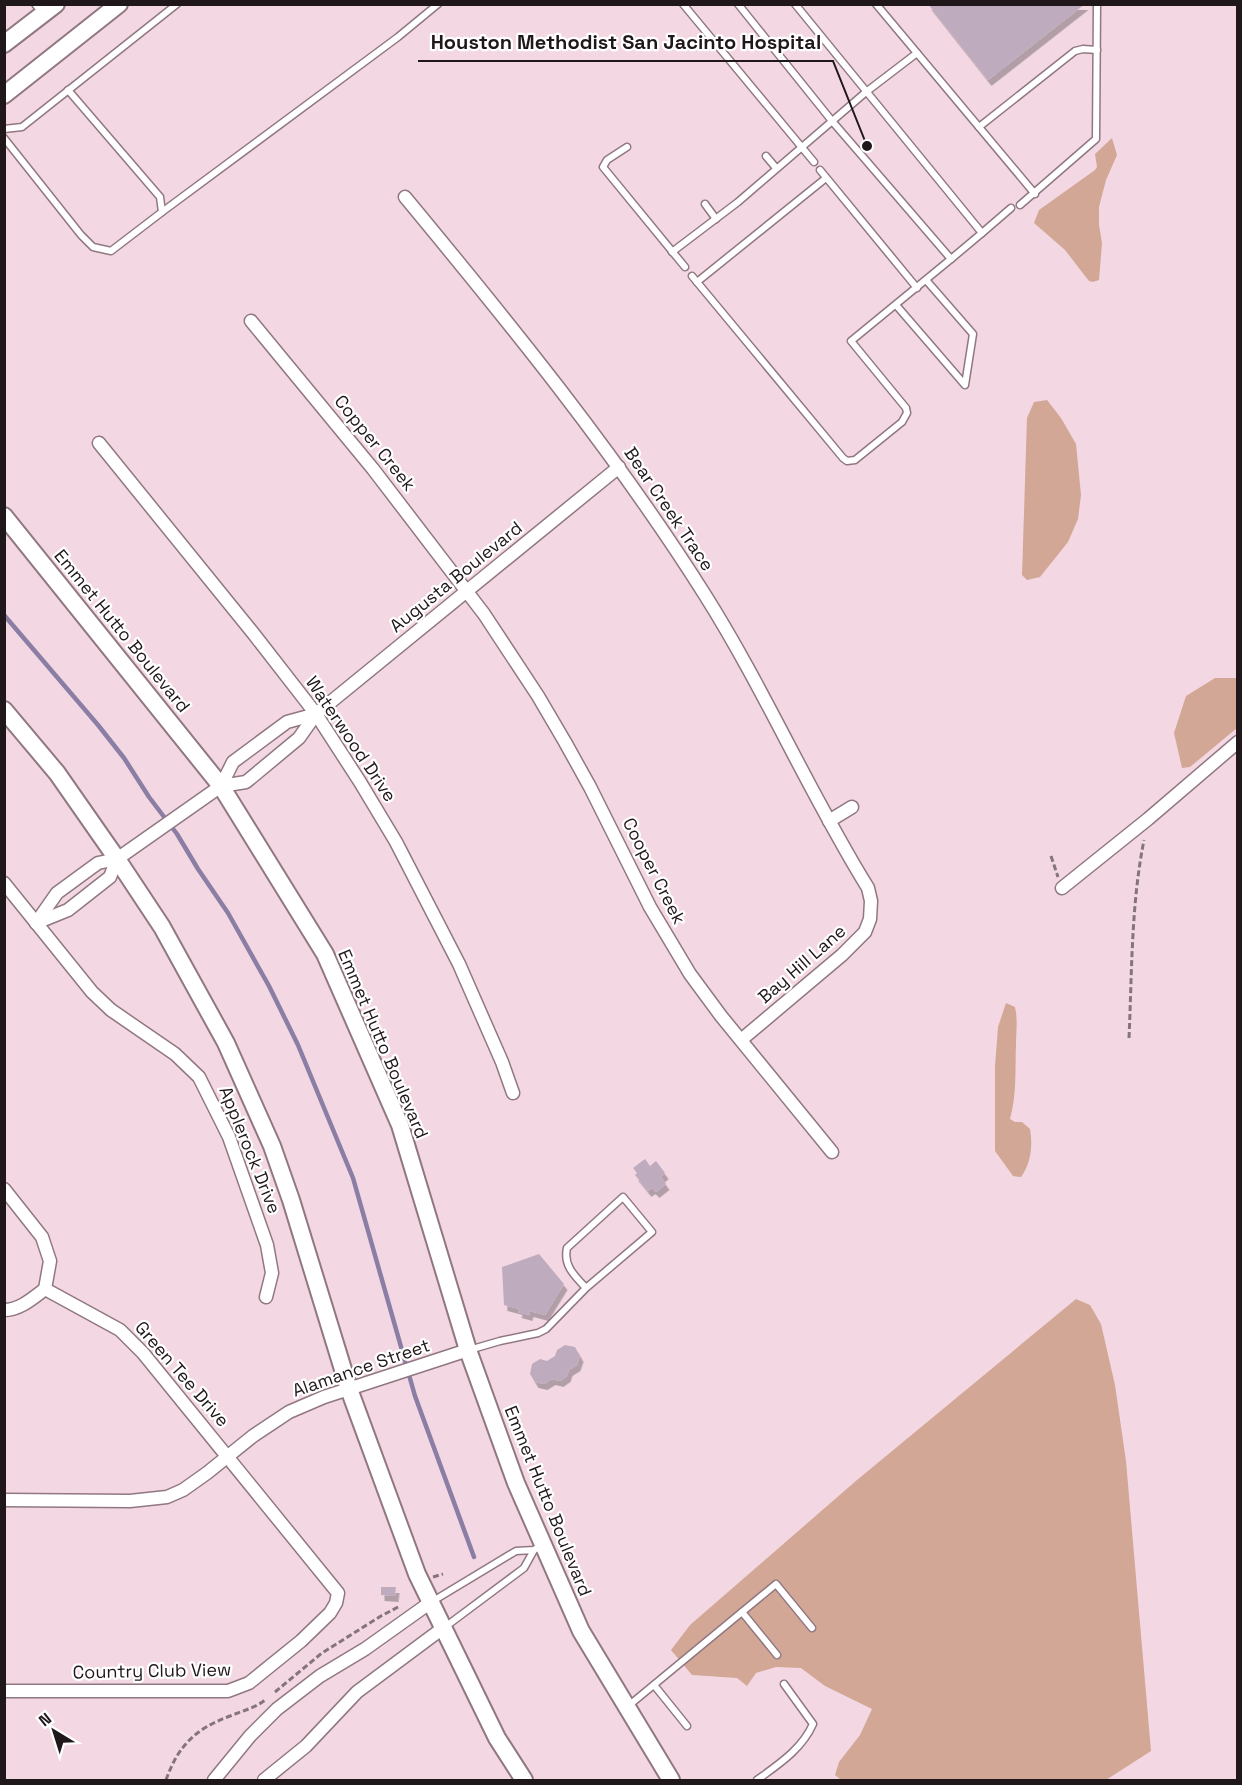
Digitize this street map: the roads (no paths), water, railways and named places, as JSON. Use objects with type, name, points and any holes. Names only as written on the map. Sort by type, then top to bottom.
[{"type":"street","points":[[4,94],[119,4]]},
{"type":"street","points":[[4,44],[45,8]]},
{"type":"street","name":"Bear Creek Trace","points":[[405,197],[538,361],[619,467],[667,536],[761,690],[858,873]]},
{"type":"street","name":"Copper Creek","points":[[251,321],[366,460],[468,591]]},
{"type":"street","name":"Waterwood Drive","points":[[99,444],[316,714],[385,822],[431,908],[481,1011],[513,1093]]},
{"type":"street","name":"Augusta Boulevard","points":[[36,923],[57,893],[98,863],[117,859],[221,786],[246,782],[299,738],[316,714],[619,467]]},
{"type":"street","name":"Emmet Hutto Boulevard","points":[[4,516],[221,786],[325,954],[400,1125],[468,1350],[539,1547],[581,1631],[670,1780]]},
{"type":"street","name":"Cooper Creek","points":[[468,591],[521,669],[565,742],[662,929],[690,974],[832,1152]]},
{"type":"street","points":[[4,710],[57,773],[117,859],[162,927],[221,1033],[272,1146],[315,1274],[349,1389],[417,1574],[497,1738],[524,1780]]},
{"type":"street","name":"Augusta Boulevard","points":[[221,786],[233,762],[287,722],[316,714]]},
{"type":"street","points":[[1062,888],[1148,819],[1238,742]]},
{"type":"street","points":[[829,821],[852,807]]},
{"type":"street","name":"Augusta Boulevard","points":[[36,923],[68,910],[110,877],[117,859]]},
{"type":"street","name":"Bay Hill Lane","points":[[741,1040],[842,955],[865,932],[870,919],[871,901],[868,888],[858,873]]},
{"type":"street","name":"Applerock Drive","points":[[4,883],[92,992],[111,1010],[175,1054],[199,1077],[229,1137],[267,1245],[272,1273],[266,1297]]},
{"type":"street","points":[[4,1189],[42,1237],[50,1261],[45,1288],[12,1310],[4,1310]]},
{"type":"street","name":"Green Tee Drive","points":[[45,1288],[120,1330],[161,1373],[297,1541]]},
{"type":"street","name":"Alamance Street","points":[[4,1500],[153,1500],[183,1490],[261,1430],[289,1412],[349,1389],[468,1350]]},
{"type":"street","name":"Country Club View","points":[[4,1691],[228,1691],[240,1688],[301,1641],[330,1613],[336,1603],[338,1593],[297,1541]]},
{"type":"street","points":[[214,1780],[250,1736],[277,1709],[320,1676],[365,1649],[431,1602]]},
{"type":"street","points":[[264,1780],[306,1746],[357,1692],[443,1628]]},
{"type":"lane","points":[[4,129],[22,127],[177,4]]},
{"type":"lane","points":[[4,138],[81,235],[93,247],[111,251],[398,37],[438,4]]},
{"type":"lane","points":[[683,4],[814,162]]},
{"type":"lane","points":[[738,4],[832,121],[951,259]]},
{"type":"lane","points":[[795,4],[982,232]]},
{"type":"lane","points":[[876,4],[1035,194]]},
{"type":"lane","points":[[1020,205],[1096,139],[1097,4]]},
{"type":"lane","points":[[979,127],[1075,51],[1097,50]]},
{"type":"lane","points":[[672,252],[716,219],[866,92],[917,54]]},
{"type":"lane","points":[[68,90],[160,198],[162,212]]},
{"type":"lane","points":[[627,147],[607,160],[603,167],[685,267]]},
{"type":"lane","points":[[766,156],[776,168]]},
{"type":"lane","points":[[820,170],[917,288]]},
{"type":"lane","points":[[697,282],[826,178]]},
{"type":"lane","points":[[705,204],[716,219]]},
{"type":"lane","points":[[692,276],[843,459],[855,460],[906,417],[906,408],[851,341],[1011,208]]},
{"type":"lane","points":[[896,304],[964,385],[974,334],[927,280]]},
{"type":"lane","points":[[468,1350],[546,1329],[585,1288],[652,1232],[622,1197],[567,1248],[568,1267],[585,1288]]},
{"type":"lane","points":[[431,1602],[516,1551],[539,1547]]},
{"type":"lane","points":[[443,1628],[524,1568],[539,1547]]},
{"type":"lane","points":[[626,1707],[776,1584],[812,1628]]},
{"type":"lane","points":[[742,1612],[777,1655]]},
{"type":"lane","points":[[654,1684],[687,1726]]},
{"type":"lane","points":[[757,1780],[784,1760],[807,1738],[813,1724],[784,1684]]},
{"type":"waterway","points":[[4,615],[124,758],[228,913],[269,986],[298,1045],[353,1178],[415,1396],[474,1557]]},
{"type":"place","name":"Houston Methodist San Jacinto Hospital","points":[[867,146]]}]
